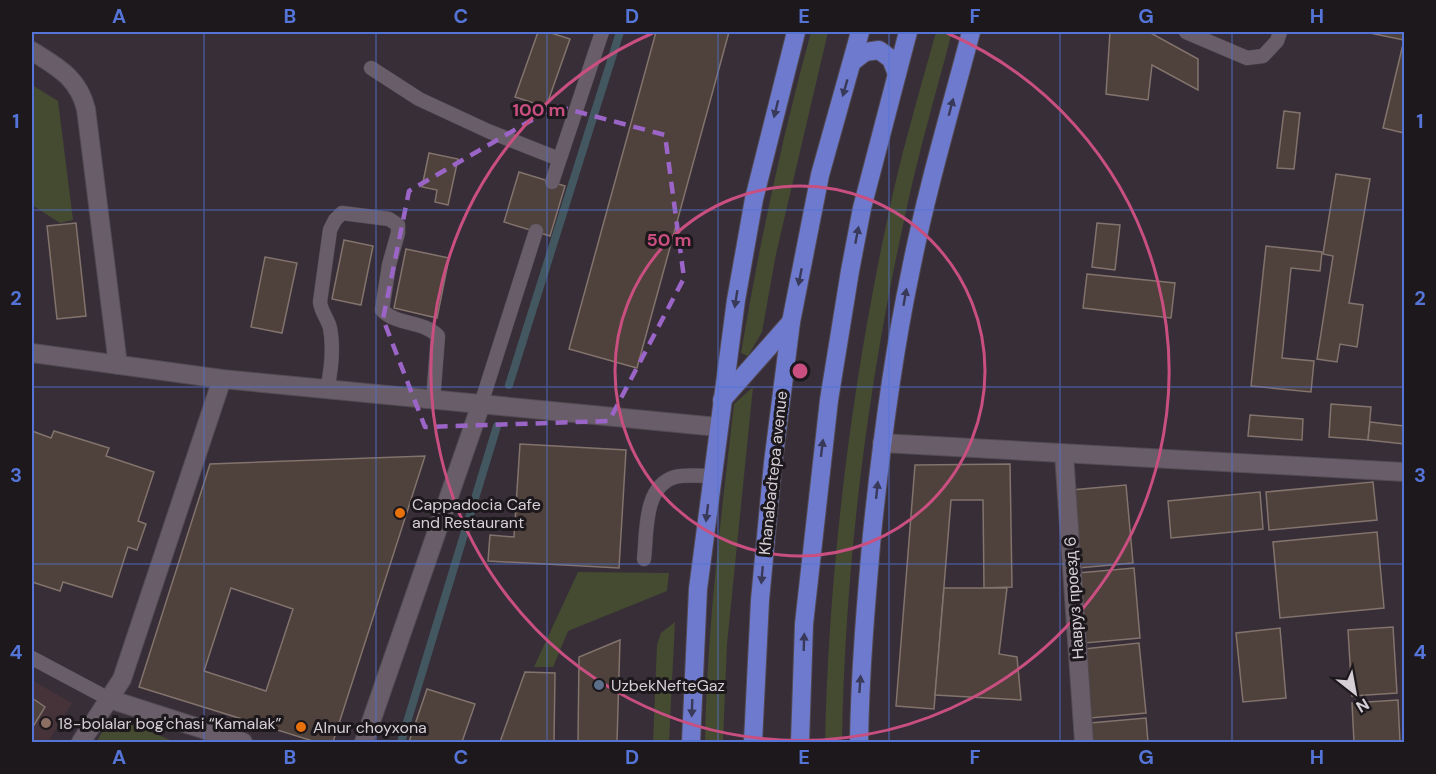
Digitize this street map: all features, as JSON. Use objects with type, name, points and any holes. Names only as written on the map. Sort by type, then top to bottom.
[{"type":"highway","points":[[691,742],[698,589],[736,300],[750,219],[796,32]]},
{"type":"highway","name":"Khanabadtepa avenue","points":[[753,742],[760,600],[773,463],[791,322],[820,175],[860,32]]},
{"type":"highway","points":[[800,742],[804,624],[829,400],[862,208],[908,32]]},
{"type":"highway","points":[[859,742],[864,635],[882,442],[892,370],[910,272],[971,32]]},
{"type":"highway","points":[[852,62],[865,52],[879,50],[891,59],[897,74]]},
{"type":"highway","points":[[722,400],[791,322]]},
{"type":"street","points":[[32,51],[59,68],[73,81],[82,94],[86,109],[118,365]]},
{"type":"street","points":[[32,353],[222,379],[718,427]]},
{"type":"street","points":[[81,742],[122,679],[222,379]]},
{"type":"street","points":[[364,742],[481,404]]},
{"type":"street","points":[[882,442],[1404,472]]},
{"type":"street","name":"Навруз проезд 6","points":[[1064,454],[1084,742]]},
{"type":"street","points":[[109,699],[243,742]]},
{"type":"lane","points":[[552,182],[602,32]]},
{"type":"lane","points":[[1186,32],[1247,58],[1263,56],[1277,40],[1280,32]]},
{"type":"lane","points":[[371,68],[419,99],[488,131],[559,159]]},
{"type":"lane","points":[[327,390],[330,375],[330,329],[321,311],[320,302],[330,230],[342,213],[389,219],[398,225],[382,310],[388,316],[431,328],[438,336],[433,400]]},
{"type":"lane","points":[[481,404],[536,231]]},
{"type":"lane","points":[[644,559],[650,504],[658,488],[674,477],[712,476]]},
{"type":"lane","points":[[32,658],[109,699]]},
{"type":"highlighted area","points":[[556,106],[665,135],[684,278],[609,421],[425,427],[383,319],[409,191]]},
{"type":"shaded area","name":"18-bolalar bog'chasi “Kamalak”","points":[[32,680],[72,703],[48,742],[32,742]]},
{"type":"green space","points":[[811,32],[828,32],[776,254],[762,332],[748,356],[741,353],[755,272],[781,152]]},
{"type":"green space","points":[[936,32],[952,32],[905,216],[880,346],[860,478],[848,610],[842,742],[825,742],[831,610],[837,544],[863,346],[893,193]]},
{"type":"green space","points":[[32,85],[58,101],[73,220],[60,223],[32,205]]},
{"type":"green space","points":[[753,387],[727,644],[723,742],[705,742],[712,615],[734,404]]},
{"type":"green space","points":[[578,572],[669,573],[667,591],[568,631],[553,667],[534,667]]},
{"type":"green space","points":[[675,622],[669,742],[653,742],[657,645],[661,633]]},
{"type":"green space","points":[[112,716],[175,742],[96,742]]},
{"type":"building","points":[[538,32],[548,32],[570,39],[546,107],[515,97]]},
{"type":"building","points":[[656,32],[729,32],[637,368],[569,349]]},
{"type":"building","points":[[1110,32],[1149,32],[1198,59],[1198,90],[1152,65],[1148,100],[1106,94]]},
{"type":"building","points":[[1365,32],[1404,32],[1404,40]]},
{"type":"building","points":[[1404,40],[1404,133],[1383,128]]},
{"type":"building","points":[[1284,111],[1300,113],[1294,169],[1277,168]]},
{"type":"building","points":[[429,153],[458,159],[448,205],[435,202],[437,190],[422,187]]},
{"type":"building","points":[[519,172],[565,186],[550,236],[504,222]]},
{"type":"building","points":[[1336,174],[1370,179],[1349,303],[1363,305],[1357,347],[1340,344],[1337,362],[1317,359],[1333,256],[1323,254]]},
{"type":"building","points":[[76,223],[86,316],[57,319],[47,226]]},
{"type":"building","points":[[1097,223],[1120,225],[1115,270],[1092,267]]},
{"type":"building","points":[[344,240],[373,246],[361,305],[332,299]]},
{"type":"building","points":[[1266,246],[1322,252],[1320,271],[1291,268],[1282,358],[1314,361],[1311,392],[1251,386]]},
{"type":"building","points":[[406,249],[449,258],[437,318],[394,308]]},
{"type":"building","points":[[265,257],[297,263],[282,333],[251,327]]},
{"type":"building","points":[[1087,274],[1175,283],[1171,318],[1083,308]]},
{"type":"building","points":[[1331,404],[1371,407],[1368,440],[1329,437]]},
{"type":"building","points":[[1250,415],[1303,419],[1302,440],[1248,436]]},
{"type":"building","points":[[1370,422],[1404,426],[1404,444],[1368,440]]},
{"type":"building","points":[[32,431],[51,438],[54,431],[109,448],[106,456],[154,472],[138,521],[146,524],[137,550],[128,547],[112,597],[63,582],[60,591],[32,582]]},
{"type":"building","points":[[520,444],[626,450],[619,568],[488,561],[490,535],[514,537]]},
{"type":"building","points":[[425,456],[333,742],[316,742],[139,687],[210,464]],"holes":[[[231,588],[293,609],[266,691],[204,671]]]},
{"type":"building","points":[[1010,464],[1012,587],[984,588],[983,500],[951,500],[934,709],[896,706],[915,465]]},
{"type":"building","points":[[1373,482],[1377,520],[1269,530],[1266,492]]},
{"type":"building","points":[[1126,485],[1133,563],[1078,568],[1071,490]]},
{"type":"building","points":[[1260,492],[1263,529],[1171,538],[1168,501]]},
{"type":"building","points":[[1377,532],[1384,608],[1280,618],[1273,542]]},
{"type":"building","points":[[1134,568],[1140,638],[1084,643],[1078,573]]},
{"type":"building","points":[[944,588],[1007,588],[999,654],[1017,657],[1021,700],[935,695]]},
{"type":"building","points":[[1393,627],[1397,693],[1352,696],[1348,630]]},
{"type":"building","points":[[1280,628],[1286,698],[1243,702],[1236,633]]},
{"type":"building","name":"UzbekNefteGaz","points":[[620,640],[617,742],[578,742],[579,657]]},
{"type":"building","points":[[1139,643],[1146,713],[1090,718],[1084,649]]},
{"type":"building","points":[[525,672],[555,673],[554,742],[500,742]]},
{"type":"building","points":[[427,689],[475,704],[462,742],[409,742]]},
{"type":"building","points":[[32,698],[45,707],[34,725],[32,724]]},
{"type":"building","points":[[1398,700],[1400,742],[1354,742],[1352,703]]},
{"type":"building","points":[[1146,718],[1148,742],[1092,742],[1090,723]]},
{"type":"waterway","points":[[509,385],[620,32]]},
{"type":"waterway","points":[[401,742],[497,426]]},
{"type":"place","name":"Cappadocia Cafe and Restaurant","points":[[400,513]]},
{"type":"place","name":"UzbekNefteGaz","points":[[599,685]]},
{"type":"place","name":"18-bolalar bog'chasi “Kamalak”","points":[[46,723]]},
{"type":"place","name":"Alnur choyxona","points":[[301,727]]}]
